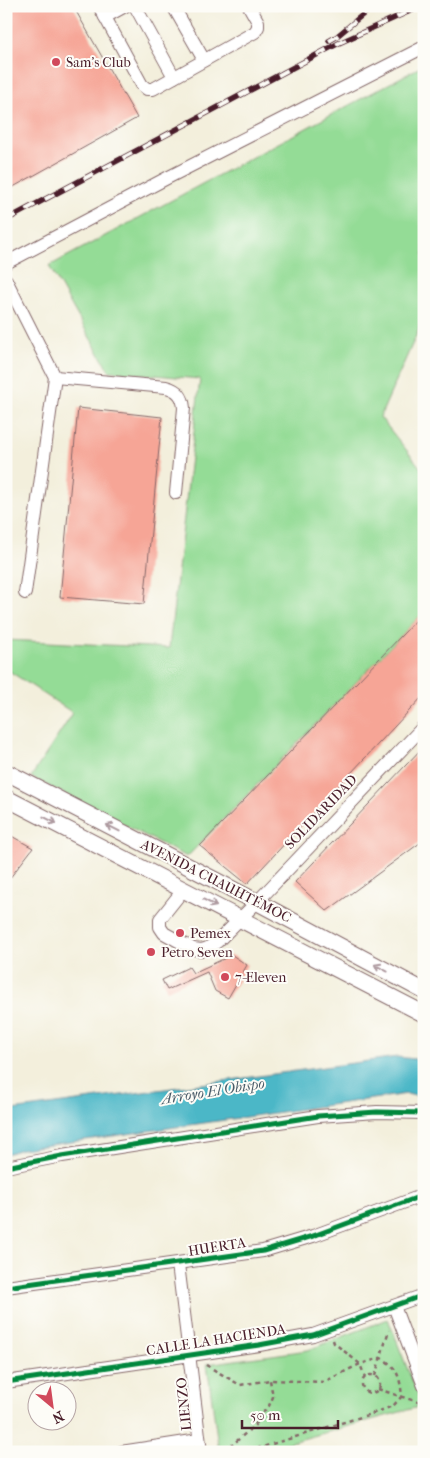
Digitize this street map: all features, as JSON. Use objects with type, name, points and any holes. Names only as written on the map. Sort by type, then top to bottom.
[{"type":"main road","name":"AVENIDA CUAUHTÉMOC","points":[[6,772],[424,991]]},
{"type":"main road","name":"AVENIDA CUAUHTÉMOC","points":[[6,798],[424,1014]]},
{"type":"street","points":[[125,6],[102,12],[142,86],[147,89],[153,88],[174,77],[255,32],[258,22],[249,6]]},
{"type":"street","points":[[134,6],[174,77]]},
{"type":"street","points":[[173,6],[204,60]]},
{"type":"street","points":[[6,263],[167,178],[424,47]]},
{"type":"street","points":[[6,280],[55,377],[25,593]]},
{"type":"street","points":[[55,377],[166,387],[174,389],[180,394],[184,408],[176,494]]},
{"type":"street","name":"SOLIDARIDAD","points":[[184,889],[160,920],[160,927],[164,933],[193,949],[202,950],[208,948],[218,941],[257,902],[424,726]]},
{"type":"street","points":[[6,1168],[62,1156],[318,1116],[377,1112],[421,1114]]},
{"type":"street","name":"HUERTA","points":[[6,1287],[263,1251],[313,1236],[424,1195]]},
{"type":"street","name":"LIENZO","points":[[178,1264],[200,1446]]},
{"type":"street","name":"CALLE LA HACIENDA","points":[[6,1382],[190,1356],[313,1335],[424,1295]]},
{"type":"street","points":[[394,1306],[424,1386]]},
{"type":"street","points":[[121,1452],[200,1446]]},
{"type":"path","points":[[378,1389],[378,1380],[375,1376],[391,1324],[394,1306]]},
{"type":"path","points":[[328,1330],[334,1343],[360,1364],[365,1377]]},
{"type":"path","points":[[190,1356],[240,1384],[270,1380],[324,1382],[360,1364],[380,1358],[390,1363],[400,1380],[402,1396],[393,1406],[259,1448],[238,1452]]},
{"type":"path","points":[[375,1376],[365,1377],[362,1381],[364,1390],[369,1393],[378,1389],[424,1404]]},
{"type":"path","points":[[224,1452],[255,1424],[260,1415],[268,1408],[273,1397],[270,1380]]},
{"type":"green space","points":[[424,65],[424,294],[419,329],[380,417],[424,472],[424,612],[187,857],[31,777],[73,713],[6,669],[6,640],[169,648],[200,379],[109,371],[49,266]]},
{"type":"green space","points":[[388,1319],[422,1406],[255,1452],[219,1452],[207,1364],[308,1350]]},
{"type":"water","name":"Arroyo El Obispo","points":[[397,1057],[424,1060],[424,1098],[407,1094],[22,1149],[6,1154],[6,1111]]},
{"type":"building","name":"Sam's Club","points":[[6,6],[73,6],[137,118],[6,191]]},
{"type":"building","points":[[78,408],[162,417],[144,604],[60,597]]},
{"type":"building","points":[[424,612],[424,695],[247,884],[200,846]]},
{"type":"building","points":[[424,746],[424,840],[327,911],[295,882]]},
{"type":"building","points":[[6,833],[33,848],[6,883]]},
{"type":"building","name":"7-Eleven","points":[[232,955],[247,965],[228,998],[215,991],[207,972],[167,990],[162,980],[189,967],[193,973]]},
{"type":"railway","points":[[329,41],[373,6]]},
{"type":"railway","points":[[6,220],[339,43],[421,6]]},
{"type":"marked path","points":[[424,387],[422,404],[424,424]]},
{"type":"cycle path","points":[[6,1167],[62,1156],[318,1116],[377,1112],[424,1113]]},
{"type":"cycle path","points":[[6,1287],[263,1251],[313,1236],[424,1195]]},
{"type":"cycle path","points":[[6,1382],[259,1345],[313,1335],[424,1295]]},
{"type":"place","name":"Sam's Club","points":[[56,62]]},
{"type":"place","name":"Pemex","points":[[180,933]]},
{"type":"place","name":"Petro Seven","points":[[151,952]]},
{"type":"place","name":"7-Eleven","points":[[225,977]]}]
